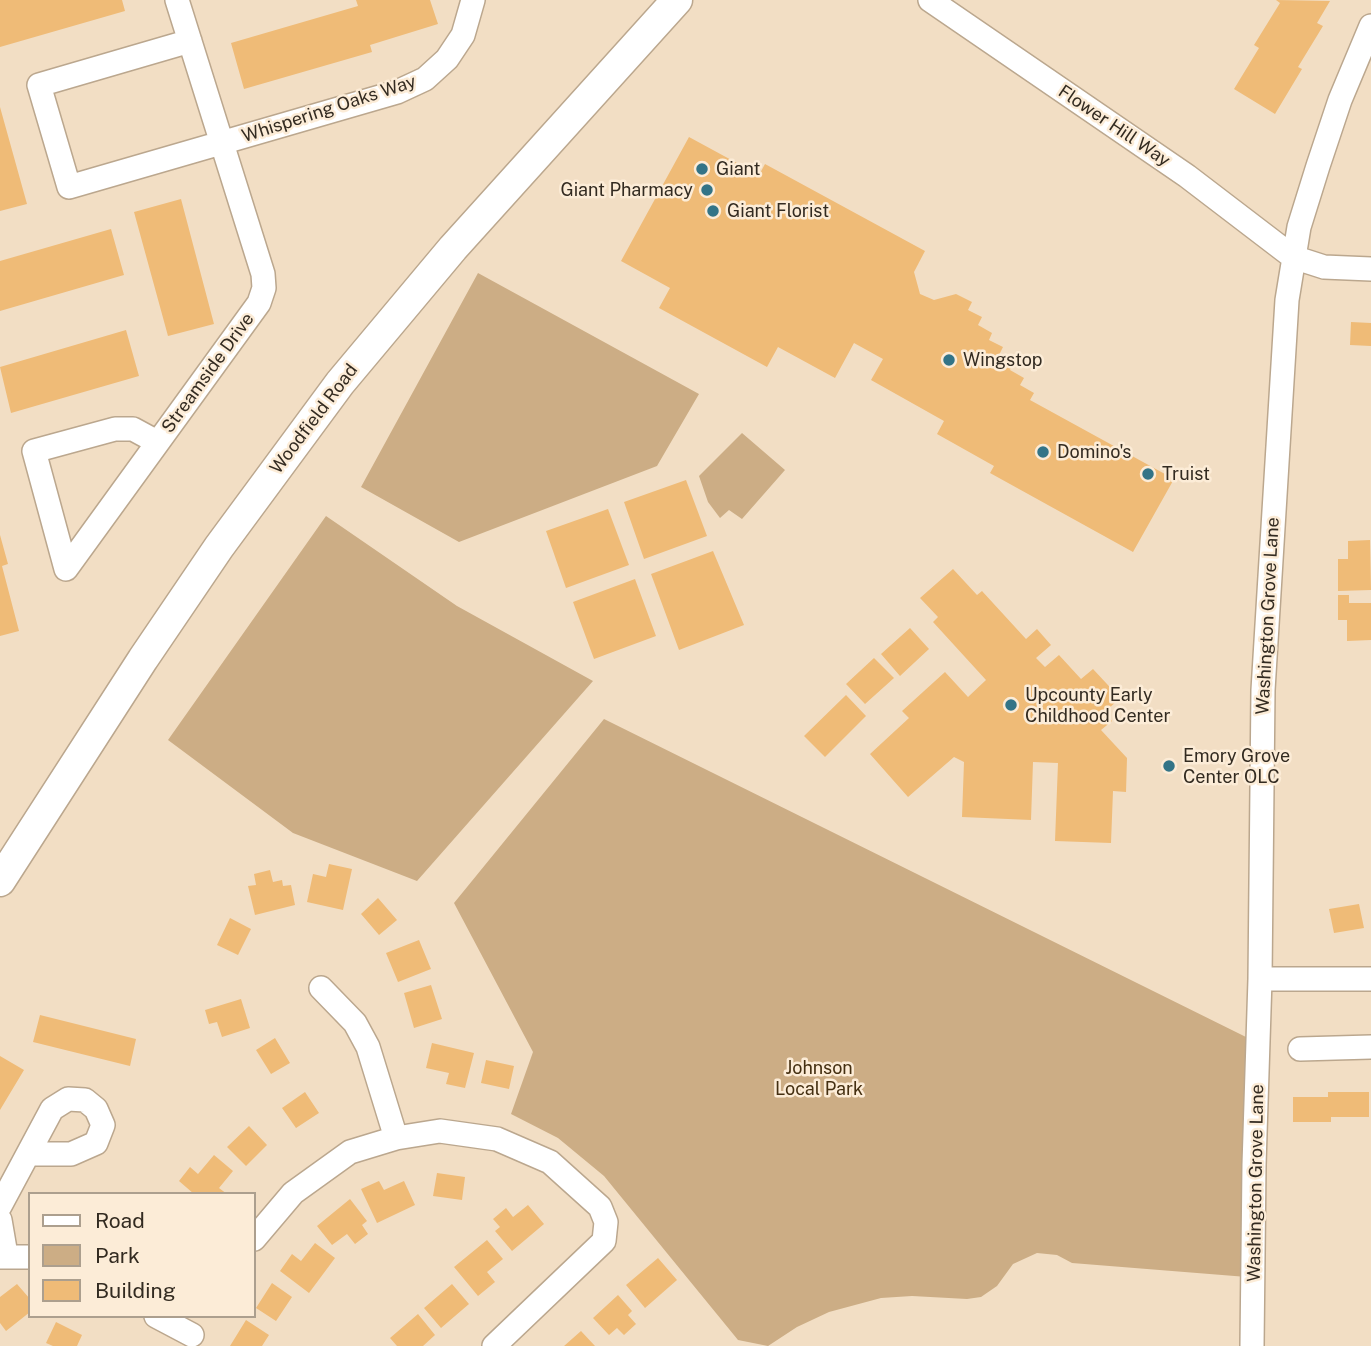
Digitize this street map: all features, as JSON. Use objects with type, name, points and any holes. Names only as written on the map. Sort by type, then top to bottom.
[{"type":"main road","name":"Woodfield Road","points":[[0,879],[212,558],[340,383],[453,248],[677,0]]},
{"type":"street","name":"Streamside Drive","points":[[157,442],[133,429],[115,429],[34,451],[66,569],[259,303],[264,288],[223,143],[177,0]]},
{"type":"street","name":"Whispering Oaks Way","points":[[223,143],[397,92],[425,79],[447,59],[463,35],[473,0]]},
{"type":"street","name":"Flower Hill Way","points":[[930,0],[1187,176],[1293,257]]},
{"type":"street","name":"Washington Grove Lane","points":[[1252,1346],[1260,979],[1262,690],[1287,300],[1299,227],[1340,100],[1371,26]]},
{"type":"street","points":[[190,41],[39,85],[69,187],[223,143]]},
{"type":"street","points":[[1293,257],[1324,267],[1371,269]]},
{"type":"street","points":[[1260,979],[1371,979]]},
{"type":"street","points":[[321,988],[355,1023],[368,1047],[396,1138]]},
{"type":"street","points":[[1300,1049],[1371,1047]]},
{"type":"street","points":[[256,1237],[293,1193],[350,1152],[396,1138],[440,1131],[497,1139],[550,1162],[600,1207],[606,1222],[604,1241],[494,1346]]},
{"type":"street","points":[[0,1206],[28,1154]]},
{"type":"street","points":[[0,1220],[3,1256],[28,1257]]},
{"type":"street","points":[[161,1318],[194,1332]]},
{"type":"green space","points":[[478,273],[699,394],[657,466],[459,542],[361,487]]},
{"type":"green space","points":[[742,433],[785,470],[742,519],[729,510],[720,518],[708,502],[699,476]]},
{"type":"green space","points":[[326,516],[457,606],[593,681],[417,881],[293,833],[168,740]]},
{"type":"green space","name":"Johnson Local Park","points":[[604,719],[1248,1038],[1247,1277],[1072,1263],[1057,1255],[1037,1253],[1013,1264],[997,1286],[981,1297],[881,1298],[829,1312],[797,1327],[768,1346],[738,1340],[604,1176],[558,1138],[511,1114],[533,1052],[454,903]]},
{"type":"building","points":[[0,0],[122,0],[125,11],[0,47]]},
{"type":"building","points":[[356,0],[430,0],[438,24],[370,45],[372,52],[244,89],[231,43],[358,6]]},
{"type":"building","points":[[1276,0],[1330,1],[1317,23],[1323,26],[1298,67],[1302,69],[1275,114],[1234,89],[1259,48],[1254,45],[1280,3]]},
{"type":"building","points":[[0,107],[27,204],[0,211]]},
{"type":"building","points":[[689,137],[759,175],[765,164],[925,251],[914,272],[920,294],[934,300],[956,294],[972,302],[968,310],[982,317],[978,325],[992,333],[989,340],[1003,347],[999,355],[1013,363],[1010,370],[1024,378],[1020,385],[1034,393],[1030,400],[1174,479],[1133,552],[990,473],[994,466],[937,434],[944,421],[871,380],[883,359],[854,343],[835,378],[778,347],[767,367],[659,308],[670,288],[621,261]]},
{"type":"building","points":[[181,199],[214,324],[168,336],[134,212]]},
{"type":"building","points":[[111,229],[124,275],[0,311],[0,261]]},
{"type":"building","points":[[1351,322],[1371,323],[1371,346],[1350,345]]},
{"type":"building","points":[[126,330],[139,376],[11,413],[0,367]]},
{"type":"building","points":[[686,480],[707,536],[644,559],[624,502]]},
{"type":"building","points":[[608,509],[629,565],[566,588],[546,531]]},
{"type":"building","points":[[0,535],[8,564],[2,566],[19,631],[0,636]]},
{"type":"building","points":[[1370,540],[1371,590],[1338,591],[1338,559],[1348,559],[1348,541]]},
{"type":"building","points":[[713,551],[744,625],[679,650],[651,574]]},
{"type":"building","name":"Upcounty Early Childhood Center","points":[[953,569],[977,595],[982,591],[1026,639],[1037,629],[1051,645],[1036,658],[1045,667],[1059,655],[1081,679],[1093,669],[1120,698],[1104,713],[1112,721],[1101,730],[1127,758],[1126,792],[1113,791],[1111,843],[1055,841],[1058,763],[1033,762],[1031,820],[962,817],[964,762],[954,757],[908,797],[870,754],[909,718],[902,711],[945,672],[968,697],[986,680],[933,622],[938,617],[920,598]]},
{"type":"building","points":[[635,579],[656,636],[594,659],[573,602]]},
{"type":"building","points":[[1338,595],[1349,595],[1349,603],[1371,603],[1371,640],[1347,641],[1347,620],[1338,620]]},
{"type":"building","points":[[910,628],[929,649],[900,676],[881,654]]},
{"type":"building","points":[[874,658],[894,678],[865,704],[846,684]]},
{"type":"building","points":[[846,695],[866,716],[825,757],[804,736]]},
{"type":"building","points":[[329,864],[352,869],[343,910],[307,902],[313,874],[326,877]]},
{"type":"building","points":[[270,870],[273,882],[282,880],[283,886],[291,885],[295,905],[255,915],[248,886],[256,885],[254,874]]},
{"type":"building","points":[[378,898],[397,920],[379,935],[361,914]]},
{"type":"building","points":[[1359,904],[1364,928],[1334,933],[1329,909]]},
{"type":"building","points":[[230,918],[251,929],[238,955],[217,945]]},
{"type":"building","points":[[419,940],[431,969],[398,982],[386,953]]},
{"type":"building","points":[[431,985],[442,1019],[414,1028],[404,993]]},
{"type":"building","points":[[241,999],[250,1028],[222,1037],[217,1022],[209,1024],[205,1010]]},
{"type":"building","points":[[40,1015],[136,1039],[130,1066],[33,1042]]},
{"type":"building","points":[[275,1038],[290,1063],[271,1074],[256,1050]]},
{"type":"building","points":[[432,1043],[474,1053],[465,1088],[446,1084],[449,1073],[426,1068]]},
{"type":"building","points":[[0,1056],[24,1070],[0,1110]]},
{"type":"building","points":[[486,1060],[514,1066],[509,1089],[481,1083]]},
{"type":"building","points":[[305,1092],[319,1113],[296,1128],[282,1108]]},
{"type":"building","points":[[1328,1092],[1369,1092],[1369,1117],[1331,1117],[1331,1122],[1293,1122],[1293,1097],[1328,1097]]},
{"type":"building","points":[[249,1126],[267,1145],[246,1166],[227,1147]]},
{"type":"building","points":[[214,1155],[233,1171],[219,1188],[224,1192],[192,1192],[179,1181],[190,1167],[198,1174]]},
{"type":"building","points":[[437,1173],[465,1177],[462,1200],[433,1196]]},
{"type":"building","points":[[379,1181],[384,1190],[404,1181],[415,1205],[377,1223],[361,1189]]},
{"type":"building","points":[[350,1199],[367,1221],[362,1225],[368,1234],[355,1244],[347,1234],[332,1245],[317,1226]]},
{"type":"building","points":[[528,1205],[544,1224],[512,1251],[495,1231],[500,1227],[493,1219],[506,1208],[513,1217]]},
{"type":"building","points":[[487,1240],[503,1259],[487,1272],[495,1282],[478,1296],[454,1267]]},
{"type":"building","points":[[315,1243],[335,1258],[309,1293],[280,1271],[292,1254],[301,1261]]},
{"type":"building","points":[[658,1258],[677,1280],[645,1308],[626,1285]]},
{"type":"building","points":[[272,1283],[292,1297],[276,1321],[256,1308]]},
{"type":"building","points":[[17,1284],[28,1297],[28,1314],[6,1331],[0,1323],[0,1297]]},
{"type":"building","points":[[452,1284],[469,1304],[441,1328],[424,1308]]},
{"type":"building","points":[[618,1295],[632,1311],[628,1315],[636,1324],[624,1335],[617,1328],[609,1335],[593,1318]]},
{"type":"building","points":[[418,1314],[435,1335],[423,1346],[397,1346],[390,1338]]},
{"type":"building","points":[[246,1320],[269,1335],[262,1346],[230,1346]]},
{"type":"building","points":[[56,1322],[82,1335],[77,1346],[53,1346],[46,1343]]},
{"type":"building","points":[[581,1331],[595,1346],[564,1346]]},
{"type":"place","name":"Giant","points":[[702,169]]},
{"type":"place","name":"Giant Pharmacy","points":[[707,190]]},
{"type":"place","name":"Giant Florist","points":[[713,211]]},
{"type":"place","name":"Wingstop","points":[[949,360]]},
{"type":"place","name":"Domino's","points":[[1043,452]]},
{"type":"place","name":"Truist","points":[[1148,474]]},
{"type":"place","name":"Upcounty Early Childhood Center","points":[[1011,705]]},
{"type":"place","name":"Emory Grove Center OLC","points":[[1169,766]]}]
